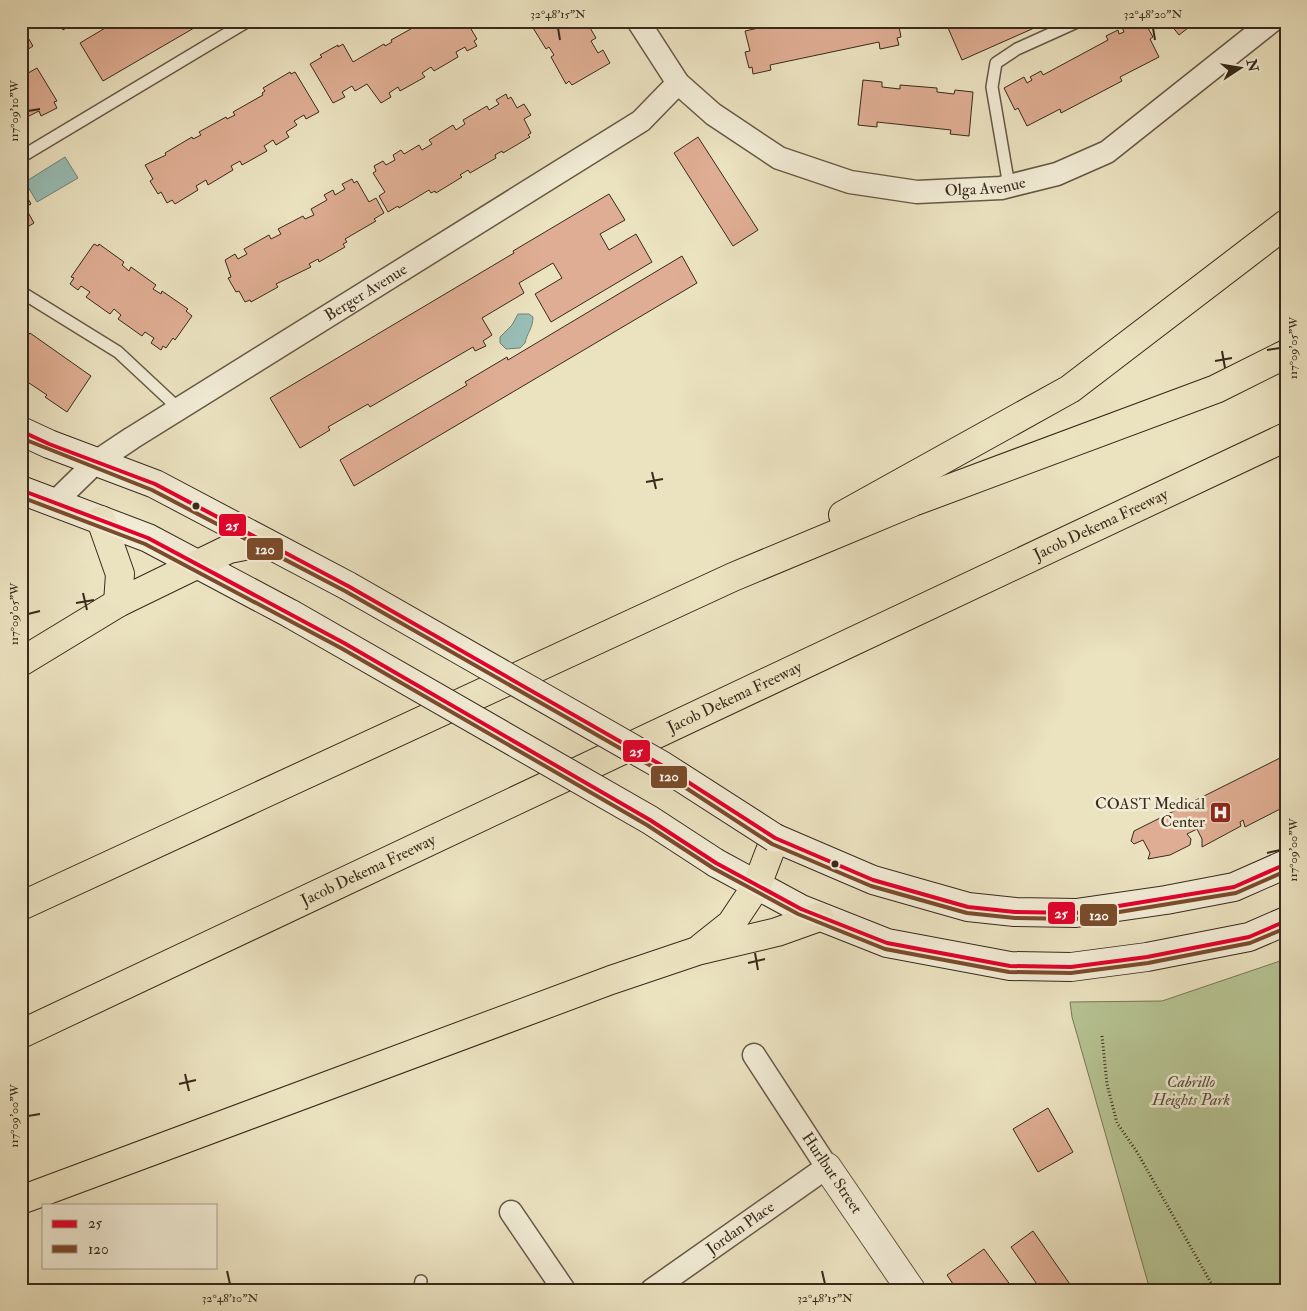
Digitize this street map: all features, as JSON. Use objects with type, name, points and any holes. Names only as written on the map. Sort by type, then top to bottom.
[{"type":"highway","points":[[733,577],[1070,389],[1286,224]]},
{"type":"highway","points":[[21,906],[733,577],[913,502],[1216,389],[1286,354]]},
{"type":"highway","name":"Jacob Dekema Freeway","points":[[21,1034],[1286,437]]},
{"type":"highway","points":[[101,520],[120,574],[118,603]]},
{"type":"highway","points":[[21,662],[118,603],[230,550],[264,542]]},
{"type":"highway","points":[[697,951],[731,924],[757,885],[775,838]]},
{"type":"highway","points":[[21,1200],[611,980],[697,951],[777,932],[819,917]]},
{"type":"main road","points":[[21,431],[155,484],[348,586],[663,766],[775,838],[873,880],[968,907],[1014,912],[1076,913],[1234,887],[1286,864]]},
{"type":"main road","points":[[21,490],[148,538],[291,614],[650,820],[716,863],[819,917],[887,943],[974,961],[1010,966],[1071,967],[1147,957],[1249,937],[1286,921]]},
{"type":"main road","name":"Hurlbut Street","points":[[827,1167],[910,1290]]},
{"type":"street","name":"Olga Avenue","points":[[638,21],[678,83],[713,114],[779,158],[850,182],[917,192],[1008,186],[1057,174],[1107,152],[1272,21]]},
{"type":"street","name":"Berger Avenue","points":[[54,502],[96,462],[178,408],[641,121],[678,83]]},
{"type":"street","name":"Hurlbut Street","points":[[754,1055],[827,1167]]},
{"type":"street","name":"Jordan Place","points":[[652,1290],[827,1167]]},
{"type":"street","points":[[511,1212],[564,1290]]},
{"type":"lane","points":[[21,157],[248,21]]},
{"type":"lane","points":[[1008,186],[992,87],[996,63],[1017,49],[1078,21]]},
{"type":"lane","points":[[21,292],[118,352],[178,408]]},
{"type":"path","points":[[1102,1036],[1107,1084],[1117,1123],[1137,1152],[1215,1290]]},
{"type":"green space","name":"Cabrillo Heights Park","points":[[1286,959],[1286,1290],[1150,1290],[1072,1017],[1070,1002],[1162,1001]]},
{"type":"water","points":[[65,157],[78,178],[37,202],[25,182]]},
{"type":"water","points":[[518,314],[529,314],[533,317],[531,327],[525,343],[520,348],[506,349],[500,343],[500,337],[512,325]]},
{"type":"building","points":[[58,21],[77,21],[63,30]]},
{"type":"building","points":[[117,21],[206,21],[103,81],[80,43]]},
{"type":"building","points":[[425,21],[471,21],[474,27],[471,29],[477,39],[474,41],[477,46],[467,51],[465,47],[456,52],[458,57],[434,71],[431,67],[422,73],[425,77],[400,91],[398,87],[389,93],[391,97],[381,103],[367,84],[355,91],[352,86],[342,92],[345,97],[333,103],[310,64],[322,57],[320,55],[343,44],[353,62],[384,44],[385,46],[392,42],[391,40]]},
{"type":"building","points":[[533,21],[586,21],[596,38],[591,41],[598,53],[603,50],[610,63],[572,85],[569,81],[566,84],[551,57],[554,55],[549,47],[546,49],[530,23]]},
{"type":"building","points":[[790,21],[898,21],[901,37],[897,38],[899,45],[880,49],[879,42],[770,65],[771,70],[753,74],[752,67],[749,68],[745,52],[750,51],[745,31]]},
{"type":"building","points":[[945,21],[1050,21],[962,60]]},
{"type":"building","points":[[1132,21],[1144,21],[1153,37],[1150,39],[1159,57],[1120,77],[1122,81],[1061,113],[1060,109],[1027,126],[1018,108],[1015,110],[1004,88],[1024,77],[1027,83],[1032,80],[1030,77],[1041,71],[1043,75],[1108,40],[1106,36],[1118,30],[1119,34],[1124,32],[1122,27]]},
{"type":"building","points":[[1168,21],[1197,21],[1179,35]]},
{"type":"building","points":[[21,26],[33,46],[21,54]]},
{"type":"building","points":[[37,68],[57,101],[54,102],[57,108],[41,116],[39,111],[21,120],[21,77]]},
{"type":"building","points":[[290,72],[291,74],[295,72],[319,112],[306,119],[304,115],[294,121],[297,125],[286,132],[289,137],[276,145],[273,140],[264,146],[267,151],[242,165],[240,161],[231,166],[233,170],[208,185],[206,180],[196,186],[198,190],[175,204],[172,200],[167,203],[161,192],[158,194],[150,181],[153,179],[145,165],[166,155],[165,153],[192,137],[193,139],[201,135],[199,132],[226,117],[227,119],[235,115],[233,112],[263,95],[262,93],[265,91],[263,88]]},
{"type":"building","points":[[863,80],[882,82],[882,87],[900,89],[900,85],[937,88],[937,92],[954,94],[955,90],[973,92],[969,136],[950,134],[951,130],[877,122],[877,127],[858,125]]},
{"type":"building","points":[[506,94],[508,99],[511,97],[517,108],[524,104],[531,115],[524,119],[531,133],[528,135],[530,137],[503,153],[502,151],[495,155],[496,158],[470,173],[468,170],[460,175],[462,177],[436,193],[435,191],[431,193],[429,190],[399,208],[398,206],[388,212],[379,196],[385,192],[373,173],[376,171],[374,166],[383,161],[386,165],[395,160],[393,155],[401,150],[404,154],[419,145],[422,150],[432,144],[429,140],[453,125],[456,130],[465,124],[463,120],[487,106],[489,110],[499,104],[496,100]]},
{"type":"building","points":[[698,137],[758,230],[733,246],[674,153]]},
{"type":"building","points":[[352,179],[354,183],[357,181],[369,202],[376,198],[384,213],[374,219],[376,221],[345,239],[347,242],[343,244],[345,247],[319,262],[318,259],[309,264],[311,267],[276,284],[278,287],[251,302],[250,300],[245,302],[239,291],[236,292],[228,278],[231,277],[225,260],[235,254],[238,259],[247,254],[244,249],[269,235],[271,239],[281,234],[278,229],[303,216],[305,219],[314,215],[311,209],[327,200],[324,195],[333,190],[335,195],[345,189],[342,184]]},
{"type":"building","points":[[21,186],[31,204],[25,207],[34,223],[21,231]]},
{"type":"building","points":[[609,194],[625,220],[600,234],[609,250],[636,234],[652,262],[551,322],[535,294],[562,278],[553,263],[519,283],[524,293],[482,318],[492,335],[483,341],[486,346],[475,351],[473,347],[370,407],[368,404],[328,427],[330,430],[300,448],[270,398],[514,253],[513,251]]},
{"type":"building","points":[[94,244],[98,246],[99,244],[124,262],[122,265],[129,271],[131,267],[156,285],[153,289],[161,294],[162,291],[188,309],[186,311],[192,316],[175,340],[173,338],[166,348],[163,346],[161,350],[151,343],[154,338],[145,332],[142,336],[118,319],[121,315],[114,309],[110,314],[86,297],[90,292],[81,286],[78,290],[70,284],[74,278],[71,277]]},
{"type":"building","points":[[682,256],[697,283],[354,486],[340,460],[467,385],[465,382],[507,357],[508,360]]},
{"type":"building","points":[[30,333],[91,376],[67,412],[45,397],[47,395],[26,381],[25,383],[21,380],[21,344]]},
{"type":"building","name":"COAST Medical Center","points":[[1286,755],[1286,806],[1245,827],[1243,820],[1240,822],[1241,826],[1202,847],[1202,839],[1197,829],[1187,834],[1191,839],[1190,845],[1170,855],[1148,859],[1150,853],[1143,840],[1134,844],[1131,841],[1134,831]]},
{"type":"building","points":[[1048,1108],[1073,1152],[1038,1172],[1013,1129]]},
{"type":"building","points":[[1033,1231],[1074,1290],[1041,1290],[1011,1247]]},
{"type":"building","points":[[984,1249],[1014,1290],[957,1290],[947,1275]]},
{"type":"transit line","name":"25","points":[[21,431],[49,444],[155,484],[348,586],[663,766],[775,838],[873,880],[968,907],[1015,912],[1076,913],[1234,887],[1286,864]]},
{"type":"transit line","name":"120","points":[[21,438],[152,490],[345,591],[660,771],[772,844],[871,886],[967,913],[1015,918],[1076,919],[1236,893],[1286,871]]},
{"type":"transit line","name":"25","points":[[21,490],[148,538],[344,643],[650,820],[716,863],[801,909],[887,943],[1010,966],[1071,967],[1147,957],[1249,937],[1286,921]]},
{"type":"transit line","name":"120","points":[[21,497],[145,544],[341,648],[647,825],[713,868],[798,914],[885,949],[1009,972],[1071,973],[1148,963],[1250,943],[1286,928]]},
{"type":"place","name":"COAST Medical Center","points":[[1221,813]]}]
